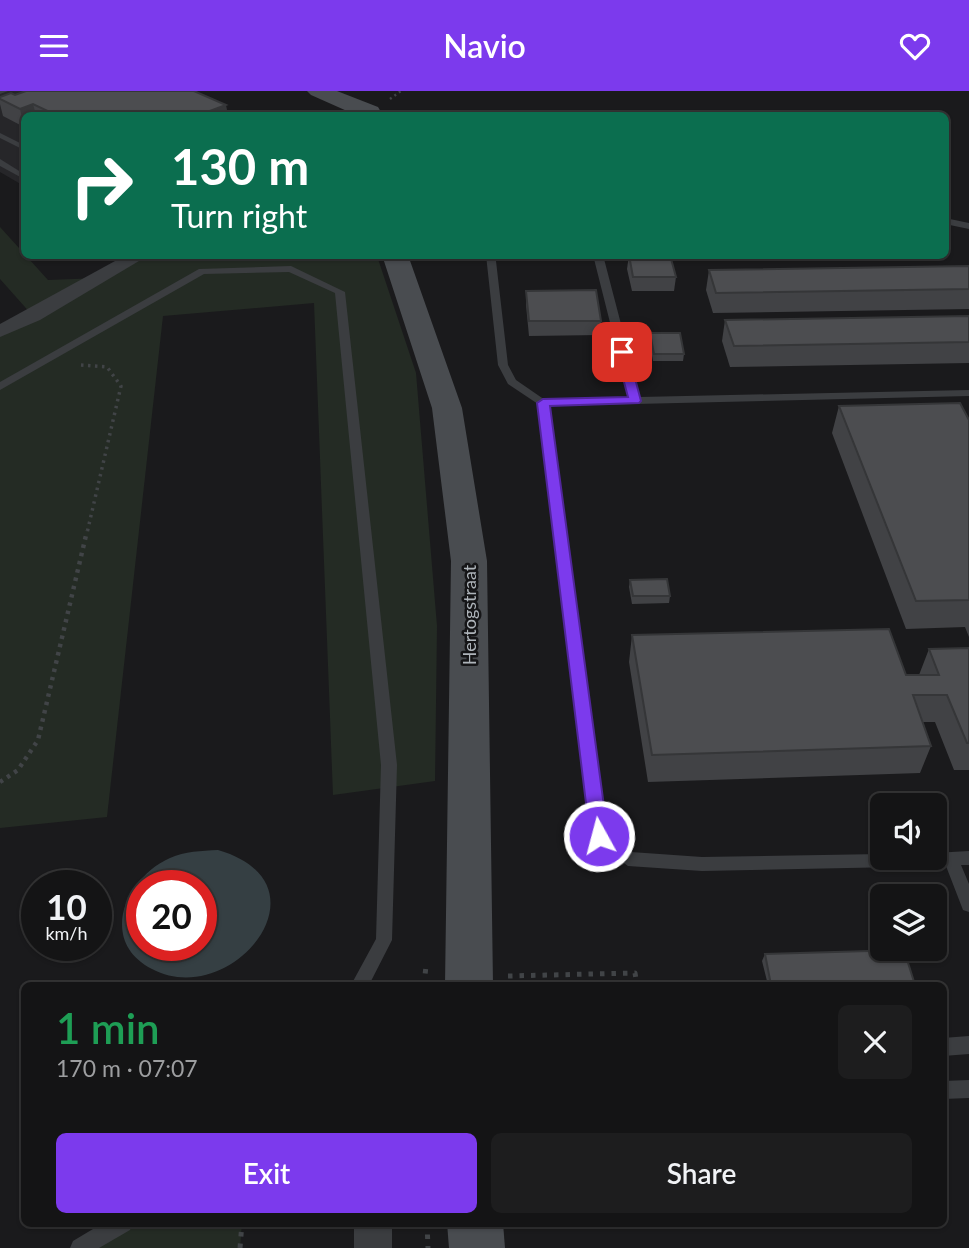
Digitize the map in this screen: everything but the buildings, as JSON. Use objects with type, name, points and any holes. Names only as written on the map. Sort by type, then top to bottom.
[{"type":"street","points":[[318,91],[369,112]]},
{"type":"street","points":[[0,331],[33,316],[133,259]]},
{"type":"street","name":"Hertogstraat","points":[[396,259],[447,408],[469,561],[468,981]]},
{"type":"street","points":[[373,1227],[373,1248]]},
{"type":"street","points":[[475,1227],[477,1248]]},
{"type":"lane","points":[[0,135],[21,146]]},
{"type":"lane","points":[[0,162],[21,175]]},
{"type":"lane","points":[[949,222],[969,226]]},
{"type":"lane","points":[[491,259],[503,365],[512,382],[543,403],[969,393]]},
{"type":"lane","points":[[599,259],[635,401]]},
{"type":"lane","points":[[0,387],[202,271],[291,269],[340,292],[389,765],[384,940],[362,982]]},
{"type":"lane","points":[[543,403],[599,836],[628,859],[702,864],[969,858]]},
{"type":"lane","points":[[951,859],[969,905]]},
{"type":"lane","points":[[947,1047],[969,1045]]},
{"type":"lane","points":[[947,1090],[969,1089]]},
{"type":"lane","points":[[80,1248],[116,1227]]},
{"type":"path","points":[[0,782],[18,770],[38,740],[121,386],[107,367],[77,364]]},
{"type":"path","points":[[424,978],[468,981],[635,973],[636,982]]},
{"type":"path","points":[[240,1248],[242,1227]]},
{"type":"path","points":[[427,1227],[428,1248]]},
{"type":"shaded area","points":[[0,91],[197,91],[176,99],[52,112],[21,112],[21,184],[0,172]]},
{"type":"shaded area","points":[[0,227],[21,250],[21,259],[29,259],[48,280],[100,278],[136,259],[378,259],[416,373],[437,626],[435,781],[333,795],[314,303],[163,316],[107,817],[0,828],[0,334],[33,316],[0,279]]},
{"type":"shaded area","points":[[218,850],[252,867],[268,889],[269,914],[258,938],[238,959],[212,973],[182,977],[152,969],[141,961],[217,961],[217,870],[151,870],[170,858],[187,853]]},
{"type":"shaded area","points":[[126,906],[126,943],[122,927]]},
{"type":"shaded area","points":[[116,1227],[242,1227],[240,1248],[80,1248]]},
{"type":"route","points":[[599,836],[543,403],[635,401],[622,352]]}]
